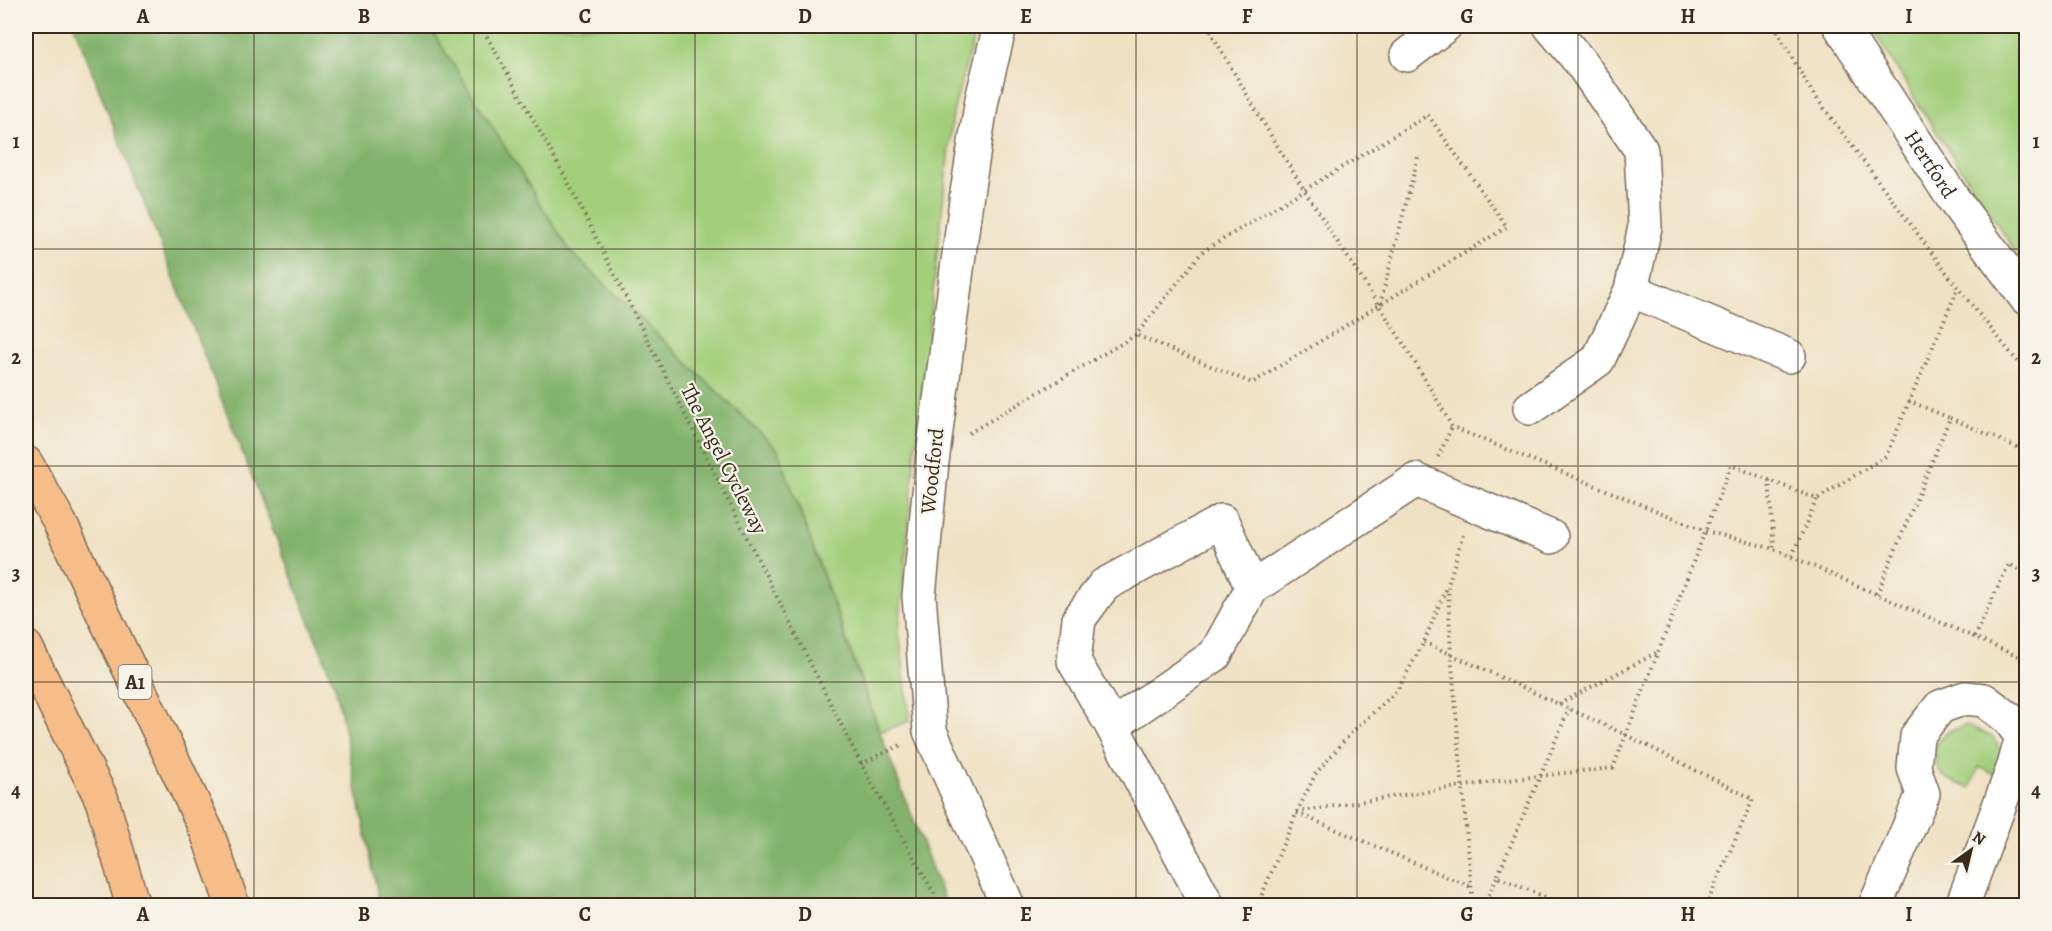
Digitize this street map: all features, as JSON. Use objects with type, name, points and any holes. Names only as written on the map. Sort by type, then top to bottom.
[{"type":"highway","name":"A1","points":[[26,464],[60,523],[207,832],[233,906]]},
{"type":"highway","points":[[26,647],[102,800],[133,906]]},
{"type":"street","name":"Woodford","points":[[1000,26],[982,99],[967,193],[933,455],[920,596],[930,730],[1008,906]]},
{"type":"street","points":[[1407,55],[1445,26]]},
{"type":"street","points":[[1530,408],[1598,360],[1631,290],[1645,227],[1641,150],[1581,63],[1550,26]]},
{"type":"street","name":"Hertford","points":[[1840,26],[1954,200],[2026,298]]},
{"type":"street","points":[[1631,290],[1789,356]]},
{"type":"street","points":[[1112,726],[1215,655],[1252,588],[1416,480],[1551,537]]},
{"type":"street","points":[[1209,906],[1112,726],[1074,661],[1079,620],[1104,585],[1222,521],[1252,588]]},
{"type":"street","points":[[1875,906],[1923,794],[1914,768],[1917,736],[1940,706],[1965,698],[1984,700],[2008,718],[2022,737],[2014,766],[1962,906]]},
{"type":"path","name":"The Angel Cycleway","points":[[481,26],[568,182],[861,764],[941,906]]},
{"type":"path","points":[[1774,26],[1812,92],[1958,288],[2026,372]]},
{"type":"path","points":[[933,455],[1136,335],[1202,252],[1428,115],[1507,227],[1252,383],[1136,335]]},
{"type":"path","points":[[1380,305],[1418,157]]},
{"type":"path","points":[[1792,557],[1817,500],[1886,456],[1958,288]]},
{"type":"path","points":[[1909,401],[2026,451]]},
{"type":"path","points":[[1877,594],[1950,418]]},
{"type":"path","points":[[1297,812],[1462,785],[1613,768],[1731,465],[1817,500]]},
{"type":"path","points":[[1769,480],[1774,549]]},
{"type":"path","points":[[1257,906],[1316,773],[1353,731],[1397,691],[1424,642],[1448,585],[1473,504]]},
{"type":"path","points":[[1974,637],[2008,564],[2026,574]]},
{"type":"path","points":[[1448,585],[1451,655],[1473,906]]},
{"type":"path","points":[[1424,642],[1626,735],[1753,799],[1706,906]]},
{"type":"path","points":[[1559,704],[1659,652]]},
{"type":"path","points":[[1484,906],[1569,709]]},
{"type":"path","points":[[861,764],[930,730]]},
{"type":"path","points":[[1297,812],[1471,887]]},
{"type":"path","points":[[1497,877],[1567,906]]},
{"type":"green space","points":[[74,26],[429,26],[570,251],[778,450],[867,699],[946,905],[380,905],[336,689]]},
{"type":"green space","points":[[429,26],[977,26],[953,112],[914,463],[899,631],[910,721],[880,732],[778,450],[570,251]]},
{"type":"green space","points":[[1871,26],[2026,26],[2026,268],[1919,105]]},
{"type":"green space","points":[[1967,725],[1993,737],[2003,755],[1996,775],[1979,767],[1970,788],[1942,775],[1935,756],[1935,746],[1949,731]]}]
